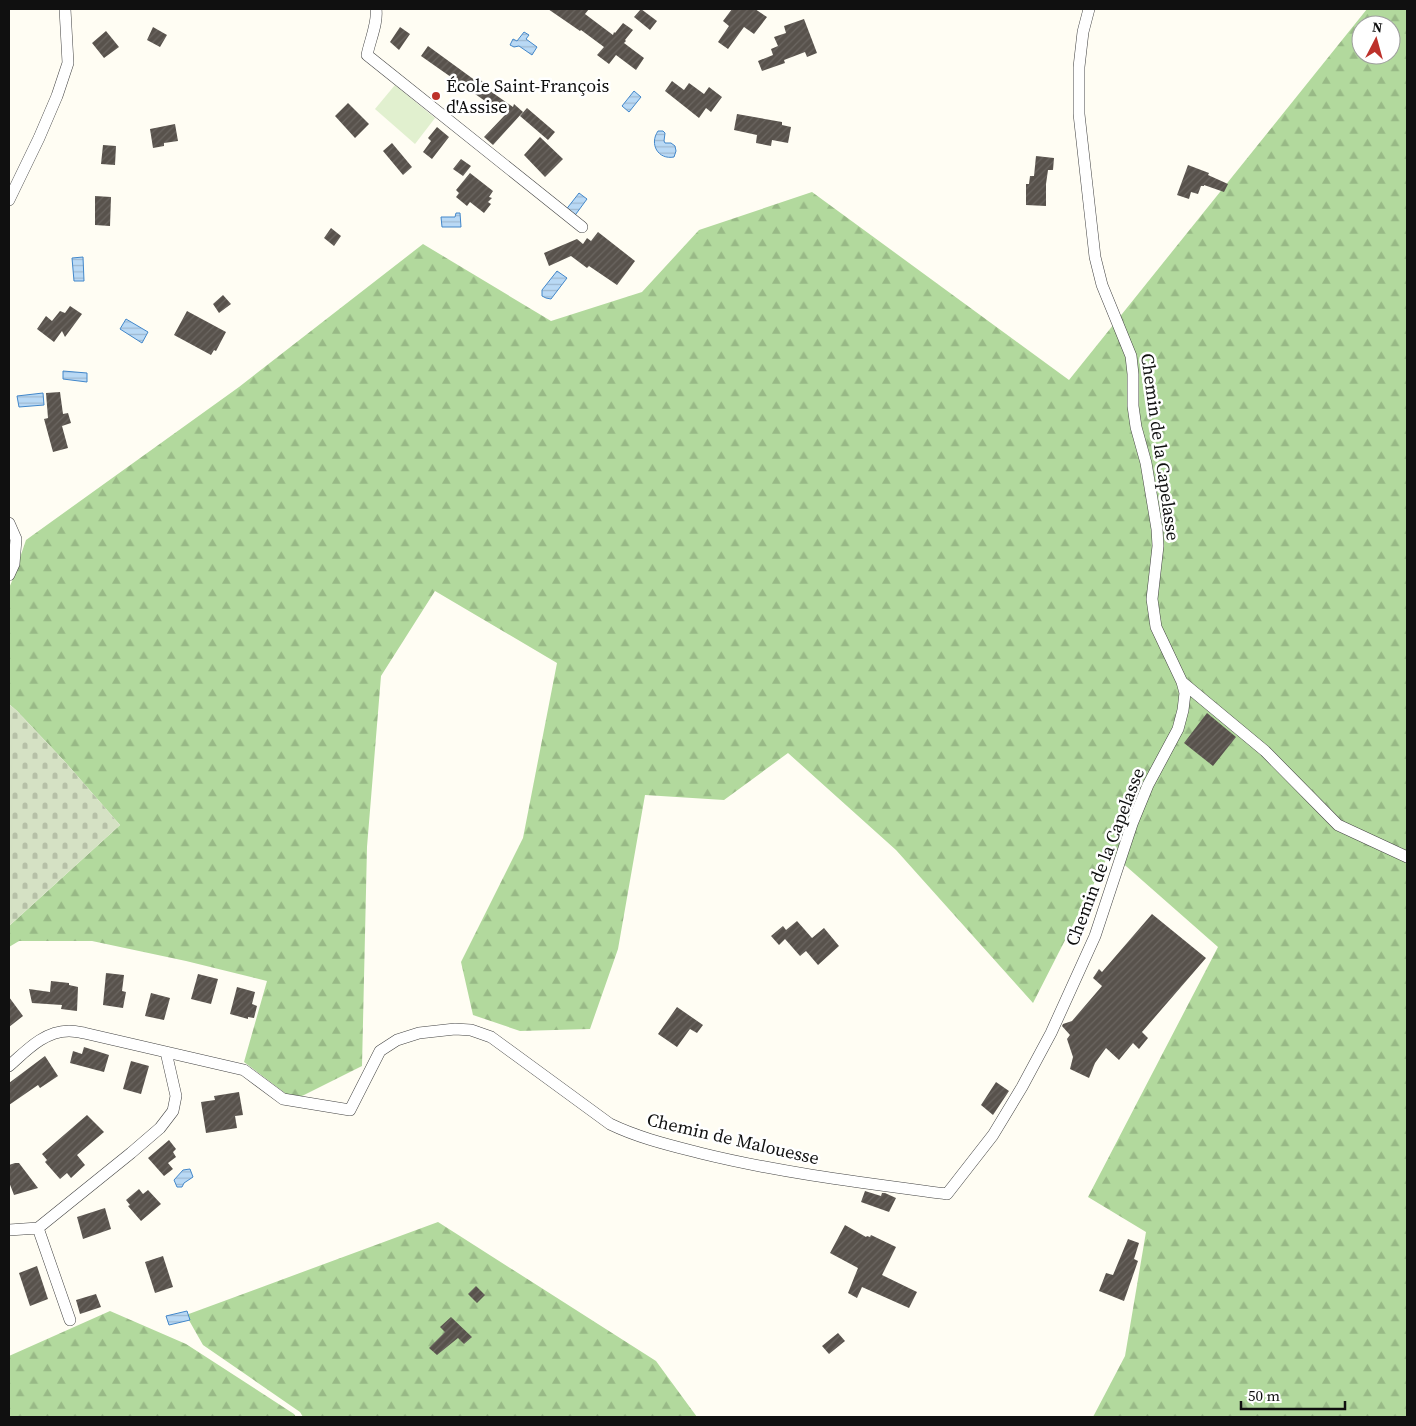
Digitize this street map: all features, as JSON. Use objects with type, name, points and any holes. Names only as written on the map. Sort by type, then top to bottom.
[{"type":"street","points":[[9,200],[39,138],[57,96],[68,63],[65,9]]},
{"type":"street","points":[[376,9],[377,17],[367,55],[582,227]]},
{"type":"street","name":"Chemin de la Capelasse","points":[[947,1194],[993,1135],[1051,1034],[1095,936],[1132,824],[1148,785],[1178,729],[1183,710],[1185,693],[1182,682],[1156,627],[1152,598],[1158,546],[1157,529],[1146,463],[1136,427],[1133,406],[1131,356],[1102,285],[1095,257],[1079,114],[1079,67],[1083,32],[1089,9]]},
{"type":"street","points":[[9,523],[16,539],[14,564],[9,575]]},
{"type":"street","points":[[1182,682],[1265,751],[1338,825],[1407,857]]},
{"type":"street","name":"Chemin de Malouesse","points":[[9,1066],[49,1035],[67,1031],[84,1033],[244,1070],[283,1099],[350,1110],[380,1052],[397,1040],[420,1033],[455,1029],[471,1030],[491,1037],[610,1124],[629,1134],[730,1160],[815,1176],[947,1194]]},
{"type":"street","points":[[9,1230],[38,1228],[131,1154],[160,1128],[173,1110],[176,1096],[166,1052]]},
{"type":"street","points":[[38,1228],[70,1320]]},
{"type":"green space","points":[[1367,9],[1407,9],[1407,1417],[1093,1417],[1125,1356],[1146,1232],[1088,1197],[1218,947],[1110,852],[1033,1003],[896,850],[788,753],[724,800],[645,795],[618,949],[590,1029],[520,1031],[473,1015],[461,962],[523,838],[557,663],[435,591],[381,676],[367,847],[362,1066],[294,1100],[244,1062],[267,981],[92,941],[19,941],[9,947],[9,926],[120,825],[66,763],[9,704],[9,588],[26,540],[239,387],[423,244],[551,321],[642,292],[699,230],[812,192],[1069,380],[1351,29],[1351,65],[1401,65],[1401,15],[1362,15]]},
{"type":"green space","points":[[395,85],[435,118],[415,144],[375,109]]},
{"type":"green space","points":[[9,704],[66,763],[120,825],[9,926]]},
{"type":"green space","points":[[438,1222],[656,1361],[697,1417],[303,1417],[300,1412],[203,1345],[186,1315]]},
{"type":"green space","points":[[110,1311],[186,1344],[296,1417],[9,1417],[9,1356]]},
{"type":"water","points":[[524,32],[529,35],[526,39],[537,47],[532,55],[519,46],[514,47],[510,45],[513,39],[517,41]]},
{"type":"water","points":[[634,91],[641,97],[629,112],[622,106]]},
{"type":"water","points":[[658,131],[665,133],[665,143],[671,143],[675,146],[674,157],[663,156],[657,150],[654,141]]},
{"type":"water","points":[[579,193],[587,199],[573,218],[565,211]]},
{"type":"water","points":[[456,213],[460,213],[461,227],[442,227],[441,217],[455,217]]},
{"type":"water","points":[[83,257],[84,281],[74,281],[72,258]]},
{"type":"water","points":[[557,271],[567,278],[551,299],[542,296],[542,290]]},
{"type":"water","points":[[126,319],[148,332],[142,343],[120,329]]},
{"type":"water","points":[[63,371],[87,373],[87,382],[63,379]]},
{"type":"water","points":[[43,393],[44,405],[19,407],[17,396]]},
{"type":"water","points":[[190,1169],[193,1177],[184,1183],[182,1187],[177,1187],[174,1180],[183,1170]]},
{"type":"water","points":[[187,1311],[190,1320],[169,1325],[166,1316]]},
{"type":"building","points":[[548,9],[589,9],[585,14],[613,35],[623,23],[633,30],[624,43],[644,58],[636,70],[616,55],[609,64],[597,55],[604,47]]},
{"type":"building","points":[[641,9],[657,21],[650,30],[634,17]]},
{"type":"building","points":[[732,9],[755,9],[767,17],[754,34],[744,27],[728,49],[718,42],[729,26],[723,21]]},
{"type":"building","points":[[804,19],[817,53],[807,57],[805,52],[784,60],[785,63],[762,71],[758,61],[773,55],[771,49],[778,46],[774,37],[786,33],[784,26]]},
{"type":"building","points":[[153,27],[167,35],[160,47],[147,40]]},
{"type":"building","points":[[400,27],[410,34],[399,50],[390,42]]},
{"type":"building","points":[[106,31],[119,47],[104,58],[92,43]]},
{"type":"building","points":[[428,46],[476,81],[478,78],[488,86],[486,88],[513,107],[514,104],[523,112],[493,145],[484,137],[505,115],[421,56]]},
{"type":"building","points":[[672,81],[684,90],[689,83],[704,94],[709,87],[722,97],[711,112],[706,108],[699,118],[665,91]]},
{"type":"building","points":[[348,103],[369,124],[355,138],[335,116]]},
{"type":"building","points":[[527,108],[555,132],[548,140],[520,116]]},
{"type":"building","points":[[737,114],[782,122],[782,125],[791,127],[788,143],[772,140],[771,146],[756,143],[757,135],[734,130]]},
{"type":"building","points":[[175,124],[178,141],[164,143],[164,146],[153,148],[150,129]]},
{"type":"building","points":[[437,127],[449,137],[432,159],[423,152],[431,141],[428,138]]},
{"type":"building","points":[[540,137],[563,159],[545,177],[524,155]]},
{"type":"building","points":[[392,143],[412,167],[403,175],[383,151]]},
{"type":"building","points":[[103,145],[116,146],[115,165],[101,164]]},
{"type":"building","points":[[1036,156],[1054,158],[1053,170],[1048,170],[1046,206],[1026,205],[1026,184],[1029,184],[1030,176],[1034,176]]},
{"type":"building","points":[[461,159],[471,166],[463,176],[453,169]]},
{"type":"building","points":[[1188,165],[1209,173],[1208,175],[1228,184],[1224,192],[1204,185],[1201,186],[1198,194],[1191,192],[1189,199],[1177,195]]},
{"type":"building","points":[[470,173],[493,191],[489,197],[492,198],[488,202],[491,204],[484,213],[470,202],[467,206],[456,197],[459,193],[456,190]]},
{"type":"building","points":[[95,196],[111,197],[110,226],[95,225]]},
{"type":"building","points":[[331,228],[341,236],[334,246],[324,238]]},
{"type":"building","points":[[598,232],[635,261],[617,285],[589,266],[587,268],[571,256],[549,266],[544,253],[577,239],[583,244],[587,238],[591,241]]},
{"type":"building","points":[[223,295],[231,304],[219,313],[213,304]]},
{"type":"building","points":[[70,306],[82,314],[65,337],[62,331],[54,342],[37,329],[46,316],[52,321],[60,311],[65,313]]},
{"type":"building","points":[[187,311],[226,332],[216,351],[214,350],[211,355],[174,335]]},
{"type":"building","points":[[60,392],[63,414],[68,413],[71,423],[62,426],[68,448],[53,452],[44,419],[48,418],[46,393]]},
{"type":"building","points":[[1207,713],[1236,737],[1213,766],[1184,743]]},
{"type":"building","points":[[1152,914],[1206,958],[1142,1032],[1148,1038],[1139,1049],[1133,1043],[1119,1060],[1106,1048],[1095,1063],[1089,1078],[1070,1069],[1073,1057],[1067,1039],[1070,1035],[1062,1026],[1072,1021],[1102,986],[1093,978],[1099,969],[1102,972]]},
{"type":"building","points":[[797,921],[812,938],[824,928],[839,946],[818,965],[806,951],[800,956],[785,939],[779,945],[771,936],[783,926],[786,930]]},
{"type":"building","points":[[106,973],[124,975],[122,991],[126,992],[123,1008],[103,1005]]},
{"type":"building","points":[[198,974],[218,979],[211,1004],[191,999]]},
{"type":"building","points":[[51,981],[69,983],[69,985],[78,987],[77,1011],[61,1009],[62,1005],[32,1003],[29,989],[50,992]]},
{"type":"building","points":[[237,987],[255,992],[252,1004],[257,1006],[254,1018],[248,1017],[248,1019],[230,1014]]},
{"type":"building","points":[[151,993],[170,998],[164,1020],[145,1016]]},
{"type":"building","points":[[9,997],[23,1016],[9,1027]]},
{"type":"building","points":[[677,1007],[703,1025],[697,1033],[690,1029],[677,1047],[658,1034]]},
{"type":"building","points":[[84,1047],[109,1055],[104,1072],[70,1063],[73,1051],[82,1054]]},
{"type":"building","points":[[45,1056],[58,1076],[40,1088],[38,1085],[9,1105],[9,1083]]},
{"type":"building","points":[[131,1061],[149,1066],[141,1094],[123,1089]]},
{"type":"building","points":[[996,1082],[1009,1091],[993,1115],[981,1105]]},
{"type":"building","points":[[239,1092],[243,1115],[235,1116],[237,1128],[206,1133],[201,1102],[215,1100],[214,1096]]},
{"type":"building","points":[[87,1115],[104,1132],[77,1155],[85,1165],[71,1178],[67,1173],[60,1179],[45,1162],[47,1160],[42,1154]]},
{"type":"building","points":[[169,1140],[176,1149],[173,1152],[176,1157],[168,1163],[173,1169],[164,1176],[148,1158]]},
{"type":"building","points":[[19,1163],[38,1188],[14,1195],[9,1182],[9,1165]]},
{"type":"building","points":[[139,1189],[143,1194],[148,1190],[161,1204],[141,1221],[128,1206],[130,1205],[126,1200]]},
{"type":"building","points":[[865,1191],[881,1196],[882,1193],[885,1193],[896,1198],[889,1212],[861,1202]]},
{"type":"building","points":[[105,1208],[111,1229],[83,1239],[77,1217]]},
{"type":"building","points":[[845,1225],[866,1237],[871,1235],[896,1247],[882,1275],[917,1292],[909,1308],[862,1287],[857,1298],[848,1293],[858,1268],[830,1253]]},
{"type":"building","points":[[1128,1239],[1139,1243],[1134,1259],[1138,1261],[1124,1301],[1099,1291],[1106,1273],[1113,1275]]},
{"type":"building","points":[[163,1256],[173,1287],[155,1293],[145,1262]]},
{"type":"building","points":[[37,1266],[48,1299],[30,1306],[19,1273]]},
{"type":"building","points":[[476,1286],[485,1295],[477,1303],[468,1294]]},
{"type":"building","points":[[96,1294],[101,1307],[80,1314],[76,1300]]},
{"type":"building","points":[[451,1317],[472,1337],[464,1344],[458,1338],[437,1355],[429,1348],[445,1332],[440,1327]]},
{"type":"building","points":[[838,1333],[845,1341],[829,1354],[822,1346]]},
{"type":"place","name":"École Saint-François d'Assise","points":[[436,96]]}]
